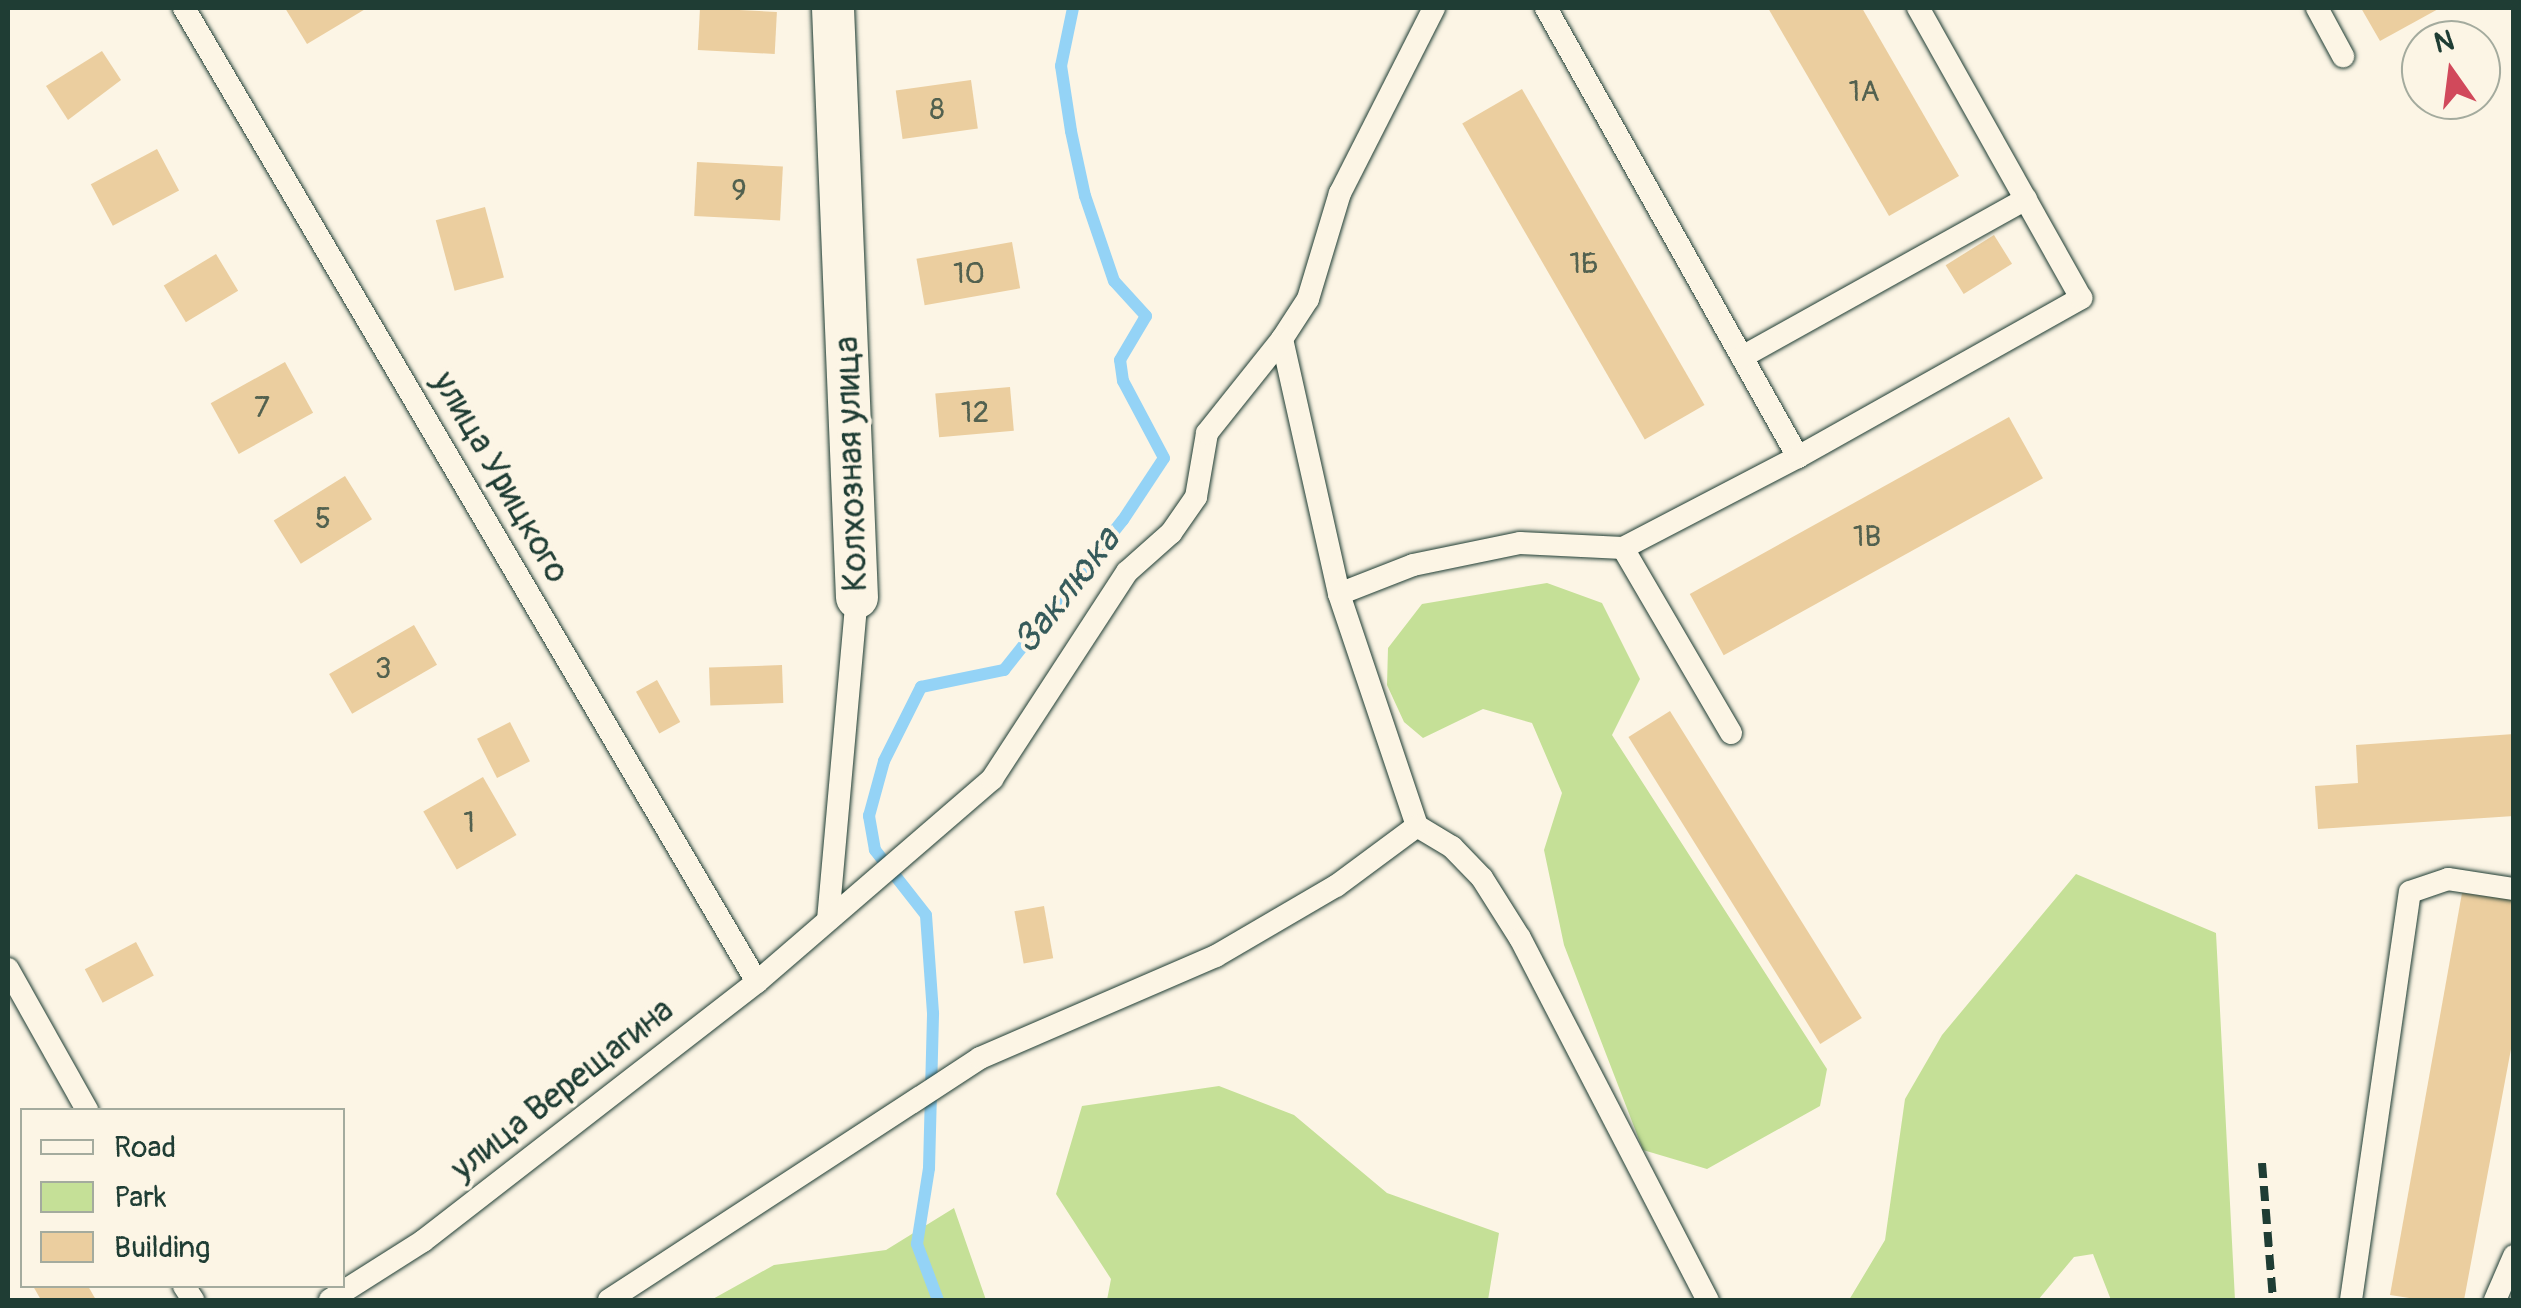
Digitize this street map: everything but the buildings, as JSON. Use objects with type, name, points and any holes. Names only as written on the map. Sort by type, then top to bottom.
[{"type":"street","name":"Колхозная улица","points":[[833,8],[857,598]]},
{"type":"lane","name":"улица Урицкого","points":[[184,8],[757,982]]},
{"type":"lane","name":"улица Верещагина","points":[[330,1300],[423,1241],[757,982],[992,779],[1127,572],[1171,533],[1196,497],[1208,433],[1282,339],[1308,298],[1340,193],[1434,8]]},
{"type":"lane","points":[[1546,8],[1798,457]]},
{"type":"lane","points":[[1339,594],[1413,564],[1520,543],[1623,548],[1798,457],[2081,298],[1918,8]]},
{"type":"lane","points":[[2317,8],[2342,56]]},
{"type":"lane","points":[[1742,358],[2026,199]]},
{"type":"lane","points":[[1282,339],[1339,594],[1417,826],[1452,847],[1482,878],[1520,938],[1708,1300]]},
{"type":"lane","points":[[1623,548],[1731,733]]},
{"type":"lane","name":"Колхозная улица","points":[[828,920],[857,598]]},
{"type":"lane","points":[[609,1300],[980,1058],[1216,956],[1336,886],[1417,826]]},
{"type":"lane","points":[[2351,1300],[2410,892],[2448,879],[2514,888]]},
{"type":"lane","points":[[8,969],[85,1108]]},
{"type":"lane","points":[[2495,1300],[2514,1256]]},
{"type":"green space","points":[[1547,583],[1602,603],[1640,679],[1612,735],[1827,1069],[1820,1106],[1707,1169],[1643,1150],[1564,945],[1544,850],[1562,793],[1532,723],[1483,709],[1423,738],[1404,722],[1387,685],[1388,648],[1422,604]]},
{"type":"green space","points":[[2076,874],[2216,933],[2235,1300],[2111,1300],[2093,1254],[2074,1257],[2038,1300],[1849,1300],[1885,1240],[1905,1099],[1942,1035]]},
{"type":"green space","points":[[1219,1086],[1294,1115],[1387,1193],[1499,1233],[1488,1300],[1107,1300],[1111,1279],[1056,1194],[1082,1106]]},
{"type":"green space","points":[[954,1208],[986,1300],[711,1300],[774,1265],[886,1250]]},
{"type":"waterway","name":"Заклюка","points":[[938,1300],[917,1244],[929,1168],[933,1013],[926,915],[875,850],[869,816],[884,761],[921,687],[1004,670],[1123,520],[1164,458],[1123,381],[1120,360],[1146,316],[1114,281],[1085,196],[1071,131],[1061,66],[1073,8]]},
{"type":"railway","points":[[2262,1163],[2273,1300]]}]
